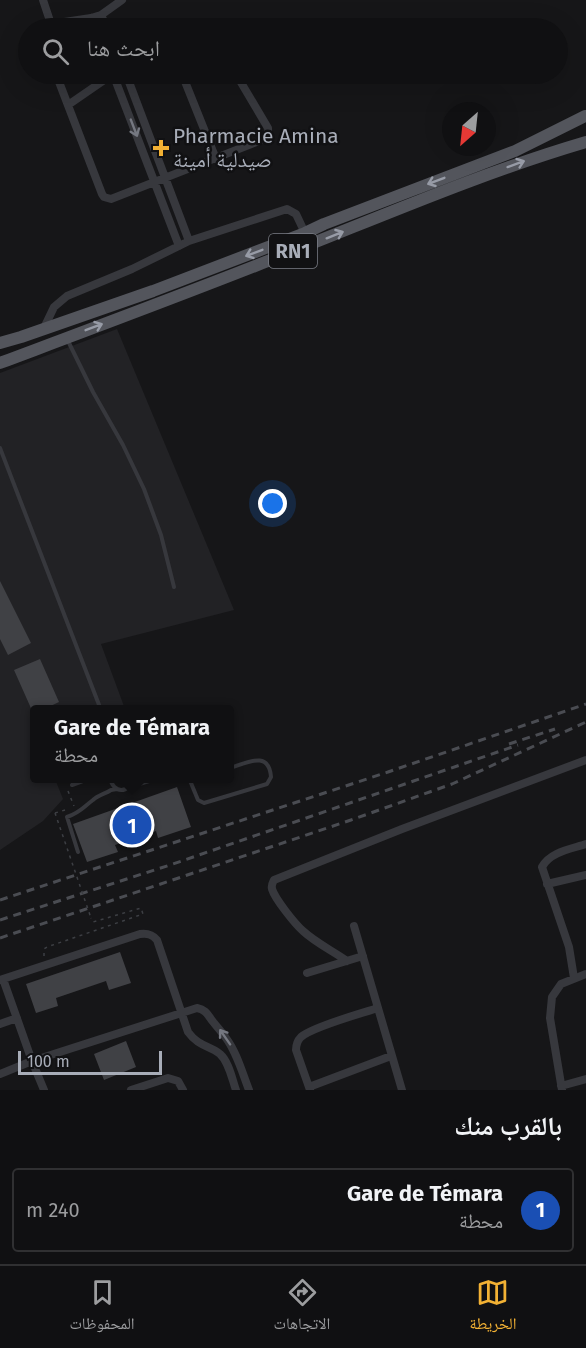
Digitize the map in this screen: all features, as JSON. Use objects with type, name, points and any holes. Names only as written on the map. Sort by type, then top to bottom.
[{"type":"main road","name":"RN1","points":[[586,115],[584,125],[586,129]]},
{"type":"main road","name":"RN1","points":[[0,343],[153,291],[305,233],[515,151],[586,115]]},
{"type":"main road","name":"RN1","points":[[0,363],[274,259],[453,187],[586,142]]},
{"type":"street","points":[[43,0],[47,18]]},
{"type":"street","points":[[91,18],[101,15],[122,0]]},
{"type":"street","points":[[60,84],[104,197],[107,199],[115,199],[216,159],[259,141],[268,134],[268,128],[242,84]]},
{"type":"street","points":[[68,105],[98,84]]},
{"type":"street","points":[[117,84],[179,246]]},
{"type":"street","points":[[130,84],[189,241]]},
{"type":"street","points":[[186,84],[216,159]]},
{"type":"street","points":[[43,330],[54,307],[67,296],[132,269],[189,241],[287,209],[296,214],[305,233]]},
{"type":"street","points":[[347,961],[303,932],[286,912],[272,890],[274,880],[586,760]]},
{"type":"street","points":[[574,978],[569,947],[542,867],[546,860],[565,850],[586,844]]},
{"type":"street","points":[[547,884],[586,875]]},
{"type":"street","points":[[354,926],[402,1090]]},
{"type":"street","points":[[44,1090],[2,980],[140,934],[150,934],[157,940],[191,1036],[221,1055],[236,1090]]},
{"type":"street","points":[[307,973],[363,956]]},
{"type":"street","points":[[586,974],[561,984],[552,997],[550,1018],[562,1088],[586,1079]]},
{"type":"street","points":[[0,1074],[32,1061],[197,1008],[206,1012],[227,1039],[249,1090]]},
{"type":"street","points":[[378,1008],[312,1031],[300,1038],[296,1050],[310,1089],[391,1056]]},
{"type":"street","points":[[0,1024],[17,1018]]},
{"type":"street","points":[[131,1090],[168,1078],[178,1081],[183,1090]]},
{"type":"lane","points":[[67,338],[144,489],[161,535],[174,587]]},
{"type":"lane","points":[[0,448],[99,705]]},
{"type":"lane","points":[[191,783],[198,800],[204,803],[267,784],[271,777],[269,766],[260,760],[234,767]]},
{"type":"lane","points":[[72,785],[77,783]]},
{"type":"lane","points":[[111,783],[117,789]]},
{"type":"lane","points":[[78,852],[67,817],[78,813],[94,799],[111,790],[127,789],[131,785],[143,783]]},
{"type":"path","points":[[67,788],[74,807]]},
{"type":"path","points":[[47,948],[143,914],[141,908],[93,922],[55,813],[65,810]]},
{"type":"shaded area","points":[[117,329],[234,610],[101,644],[124,705],[30,705],[30,783],[57,783],[63,799],[43,821],[0,850],[0,373]]},
{"type":"building","points":[[0,581],[31,643],[8,655],[0,639]]},
{"type":"building","points":[[40,659],[59,702],[53,705],[30,706],[14,670]]},
{"type":"building","points":[[177,787],[191,827],[158,838],[156,831],[115,845],[118,852],[87,862],[73,824]]},
{"type":"building","points":[[120,952],[131,983],[109,990],[106,981],[56,998],[58,1006],[36,1013],[26,984]]},
{"type":"building","points":[[126,1041],[136,1067],[104,1080],[94,1054]]},
{"type":"railway","points":[[0,900],[586,704]]},
{"type":"railway","points":[[0,938],[452,784],[586,722]]},
{"type":"railway","points":[[509,744],[555,729]]},
{"type":"railway","points":[[0,920],[170,865],[518,745]]},
{"type":"place","name":"Pharmacie Amina صيدلية أمينة","points":[[161,148]]},
{"type":"place","name":"Gare de Témara","points":[[132,825]]}]
